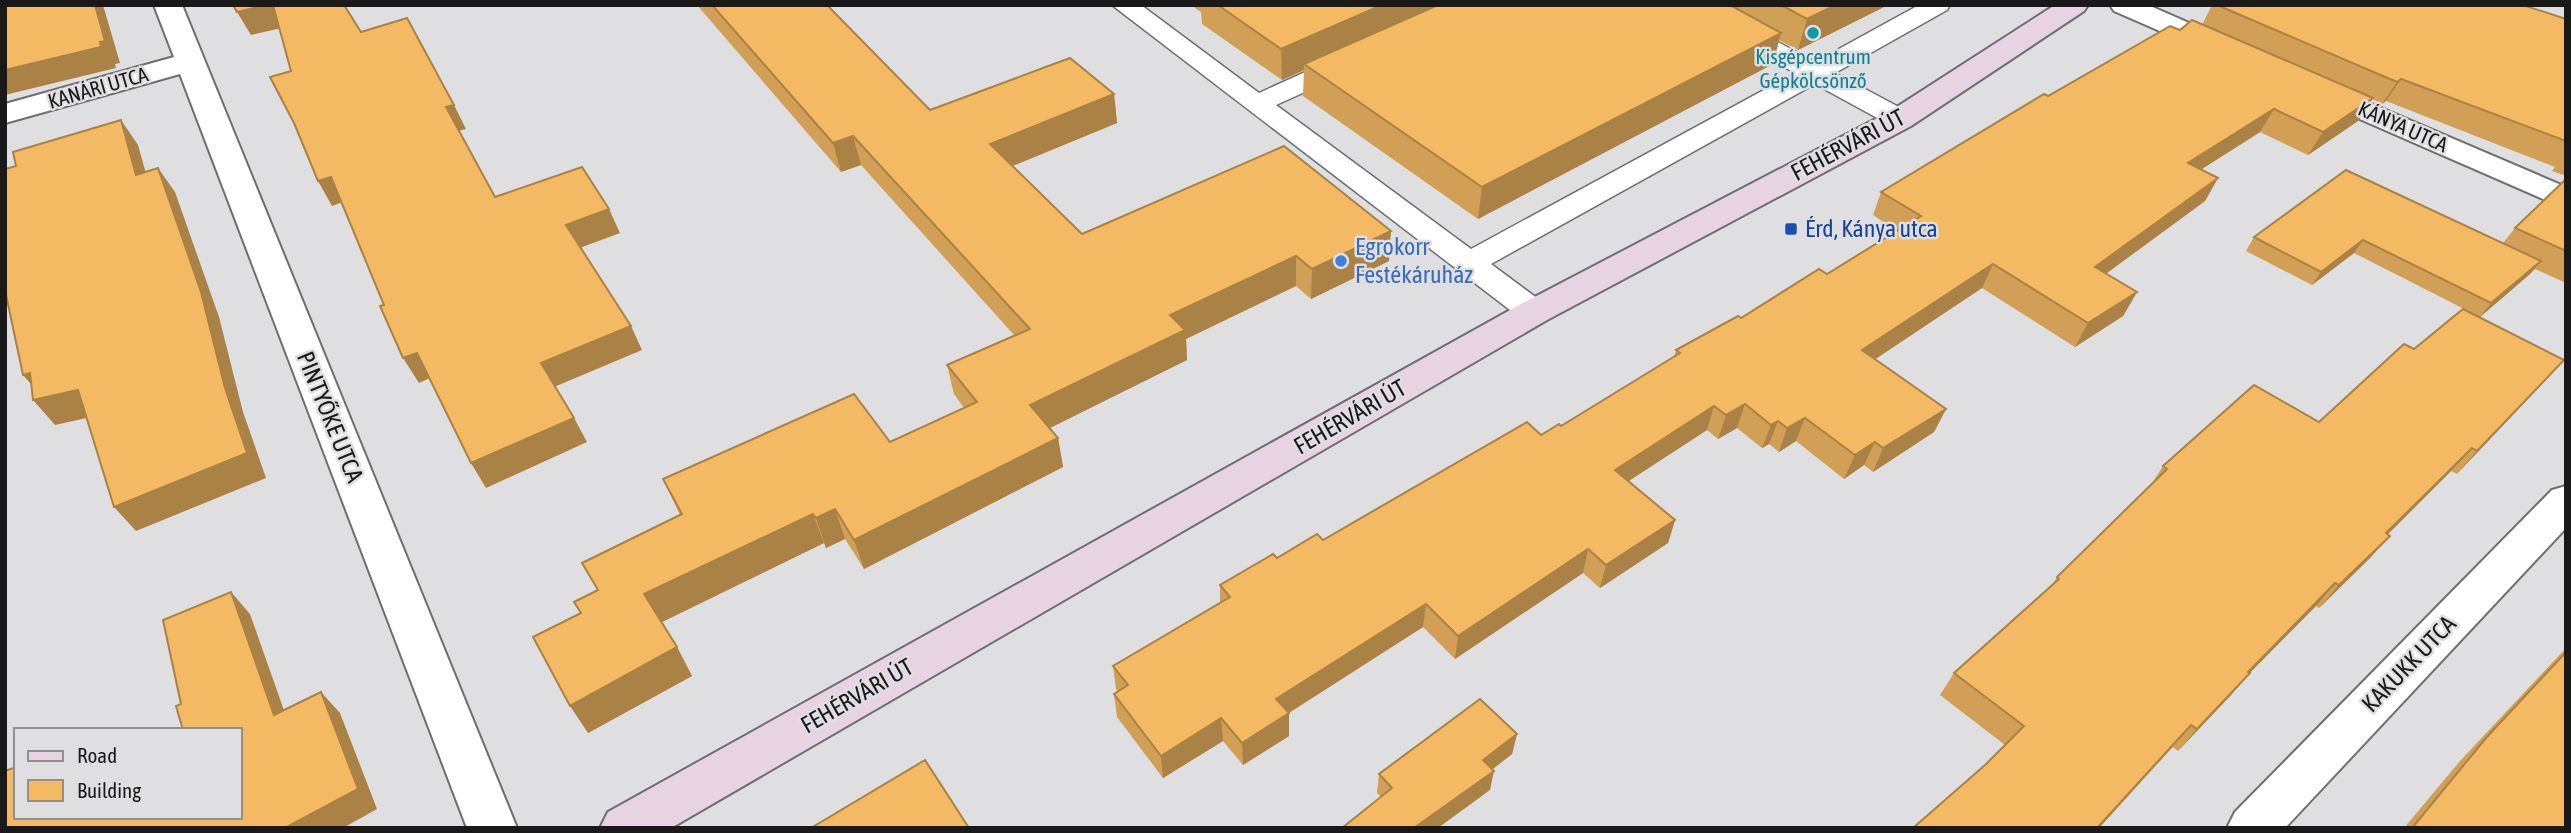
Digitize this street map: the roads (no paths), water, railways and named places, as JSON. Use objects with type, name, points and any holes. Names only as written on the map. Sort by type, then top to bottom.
[{"type":"main road","name":"FEHÉRVÁRI ÚT","points":[[625,828],[1534,312],[1900,119],[2074,5]]},
{"type":"street","name":"PINTYŐKE UTCA","points":[[168,5],[492,828]]},
{"type":"street","points":[[2124,5],[2250,61]]},
{"type":"street","name":"KANÁRI UTCA","points":[[5,114],[190,62]]},
{"type":"street","name":"KÁNYA UTCA","points":[[2288,77],[2566,199]]},
{"type":"street","name":"KAKUKK UTCA","points":[[2252,828],[2566,501]]},
{"type":"lane","points":[[1124,5],[1534,312]]},
{"type":"lane","points":[[1690,5],[1900,119]]},
{"type":"lane","points":[[1469,263],[1938,5]]},
{"type":"lane","points":[[1256,104],[1367,54]]},
{"type":"place","name":"Kisgépcentrum Gépkölcsönző","points":[[1813,33]]},
{"type":"place","name":"Érd, Kánya utca","points":[[1791,229]]},
{"type":"place","name":"Egrokorr Festékáruház","points":[[1341,261]]}]
